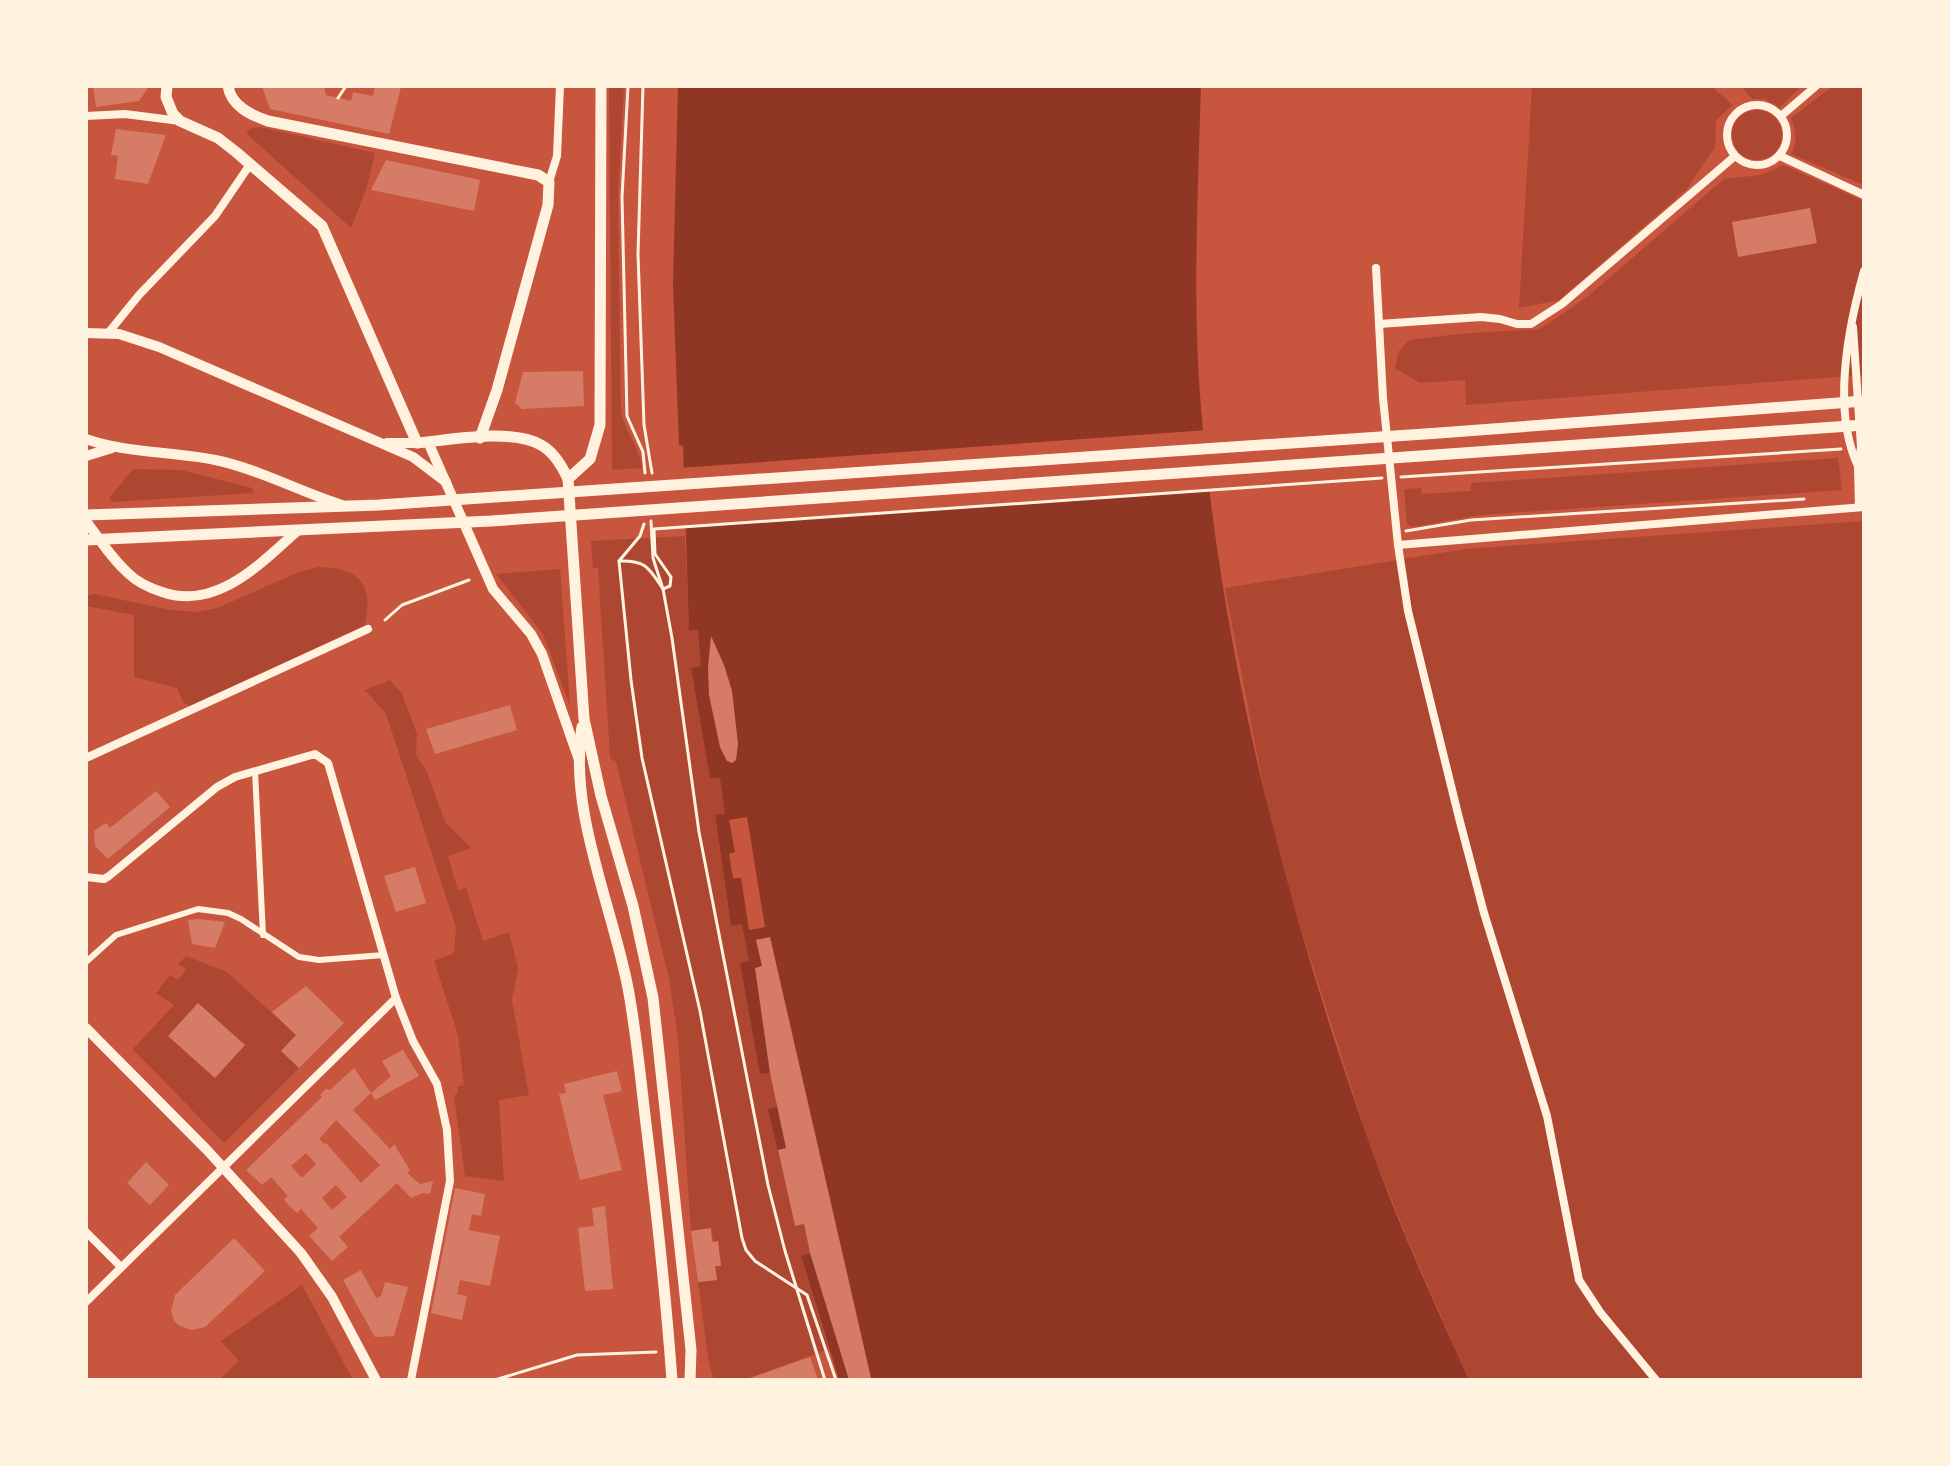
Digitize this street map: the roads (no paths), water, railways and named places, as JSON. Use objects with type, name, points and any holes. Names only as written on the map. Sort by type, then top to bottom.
[{"type":"main road","points":[[568,479],[590,459],[600,425],[601,86]]},
{"type":"main road","points":[[166,87],[168,106],[180,121],[218,138],[322,226],[423,442],[480,438],[518,439],[542,445],[559,462],[568,479],[584,719],[595,773],[633,906],[653,998],[691,1350],[690,1380]]},
{"type":"main road","points":[[229,90],[248,113],[268,121],[538,175],[549,182],[548,205],[497,390],[480,438]]},
{"type":"main road","points":[[86,515],[379,505],[1864,401]]},
{"type":"main road","points":[[86,540],[379,528],[1864,425]]},
{"type":"main road","points":[[584,719],[578,757],[586,821],[616,935],[633,1020],[656,1209],[672,1380]]},
{"type":"street","points":[[549,182],[557,156],[560,86]]},
{"type":"street","points":[[1781,116],[1816,86]]},
{"type":"street","points":[[1758,105],[1771,108],[1781,116],[1788,132],[1785,149],[1780,156],[1766,165],[1757,166],[1749,165],[1730,150],[1727,134],[1737,113],[1758,105]]},
{"type":"street","points":[[86,116],[125,114],[180,121]]},
{"type":"street","points":[[1379,324],[1481,317],[1531,324],[1562,304],[1735,156]]},
{"type":"street","points":[[1780,156],[1864,195]]},
{"type":"street","points":[[109,332],[139,295],[215,216],[251,163]]},
{"type":"street","points":[[1376,268],[1398,545],[1408,611],[1459,818],[1484,913],[1547,1116],[1576,1272],[1600,1312],[1656,1380]]},
{"type":"street","points":[[1398,545],[1862,507],[1858,466],[1849,447],[1845,348],[1864,271]]},
{"type":"street","points":[[86,333],[109,332],[159,347],[413,457],[446,482]]},
{"type":"street","points":[[86,439],[118,447],[224,462],[345,506]]},
{"type":"street","points":[[377,441],[423,442],[446,482],[493,589],[531,634],[542,654],[578,757]]},
{"type":"street","points":[[86,456],[102,449],[118,447]]},
{"type":"street","points":[[86,521],[114,559],[132,577],[155,589],[179,596],[206,594],[230,585],[249,573],[296,532]]},
{"type":"street","points":[[86,758],[368,629]]},
{"type":"street","points":[[86,877],[104,879],[109,876],[217,787],[235,777],[315,754],[328,763],[396,998],[413,1041],[437,1084],[450,1148],[446,1205],[411,1380]]},
{"type":"street","points":[[254,771],[263,935]]},
{"type":"street","points":[[86,962],[116,935],[198,909],[228,913],[293,955],[308,959],[384,955]]},
{"type":"street","points":[[86,1302],[396,998]]},
{"type":"street","points":[[87,1030],[223,1167],[314,1269],[376,1380]]},
{"type":"street","points":[[86,1232],[121,1267]]}]
